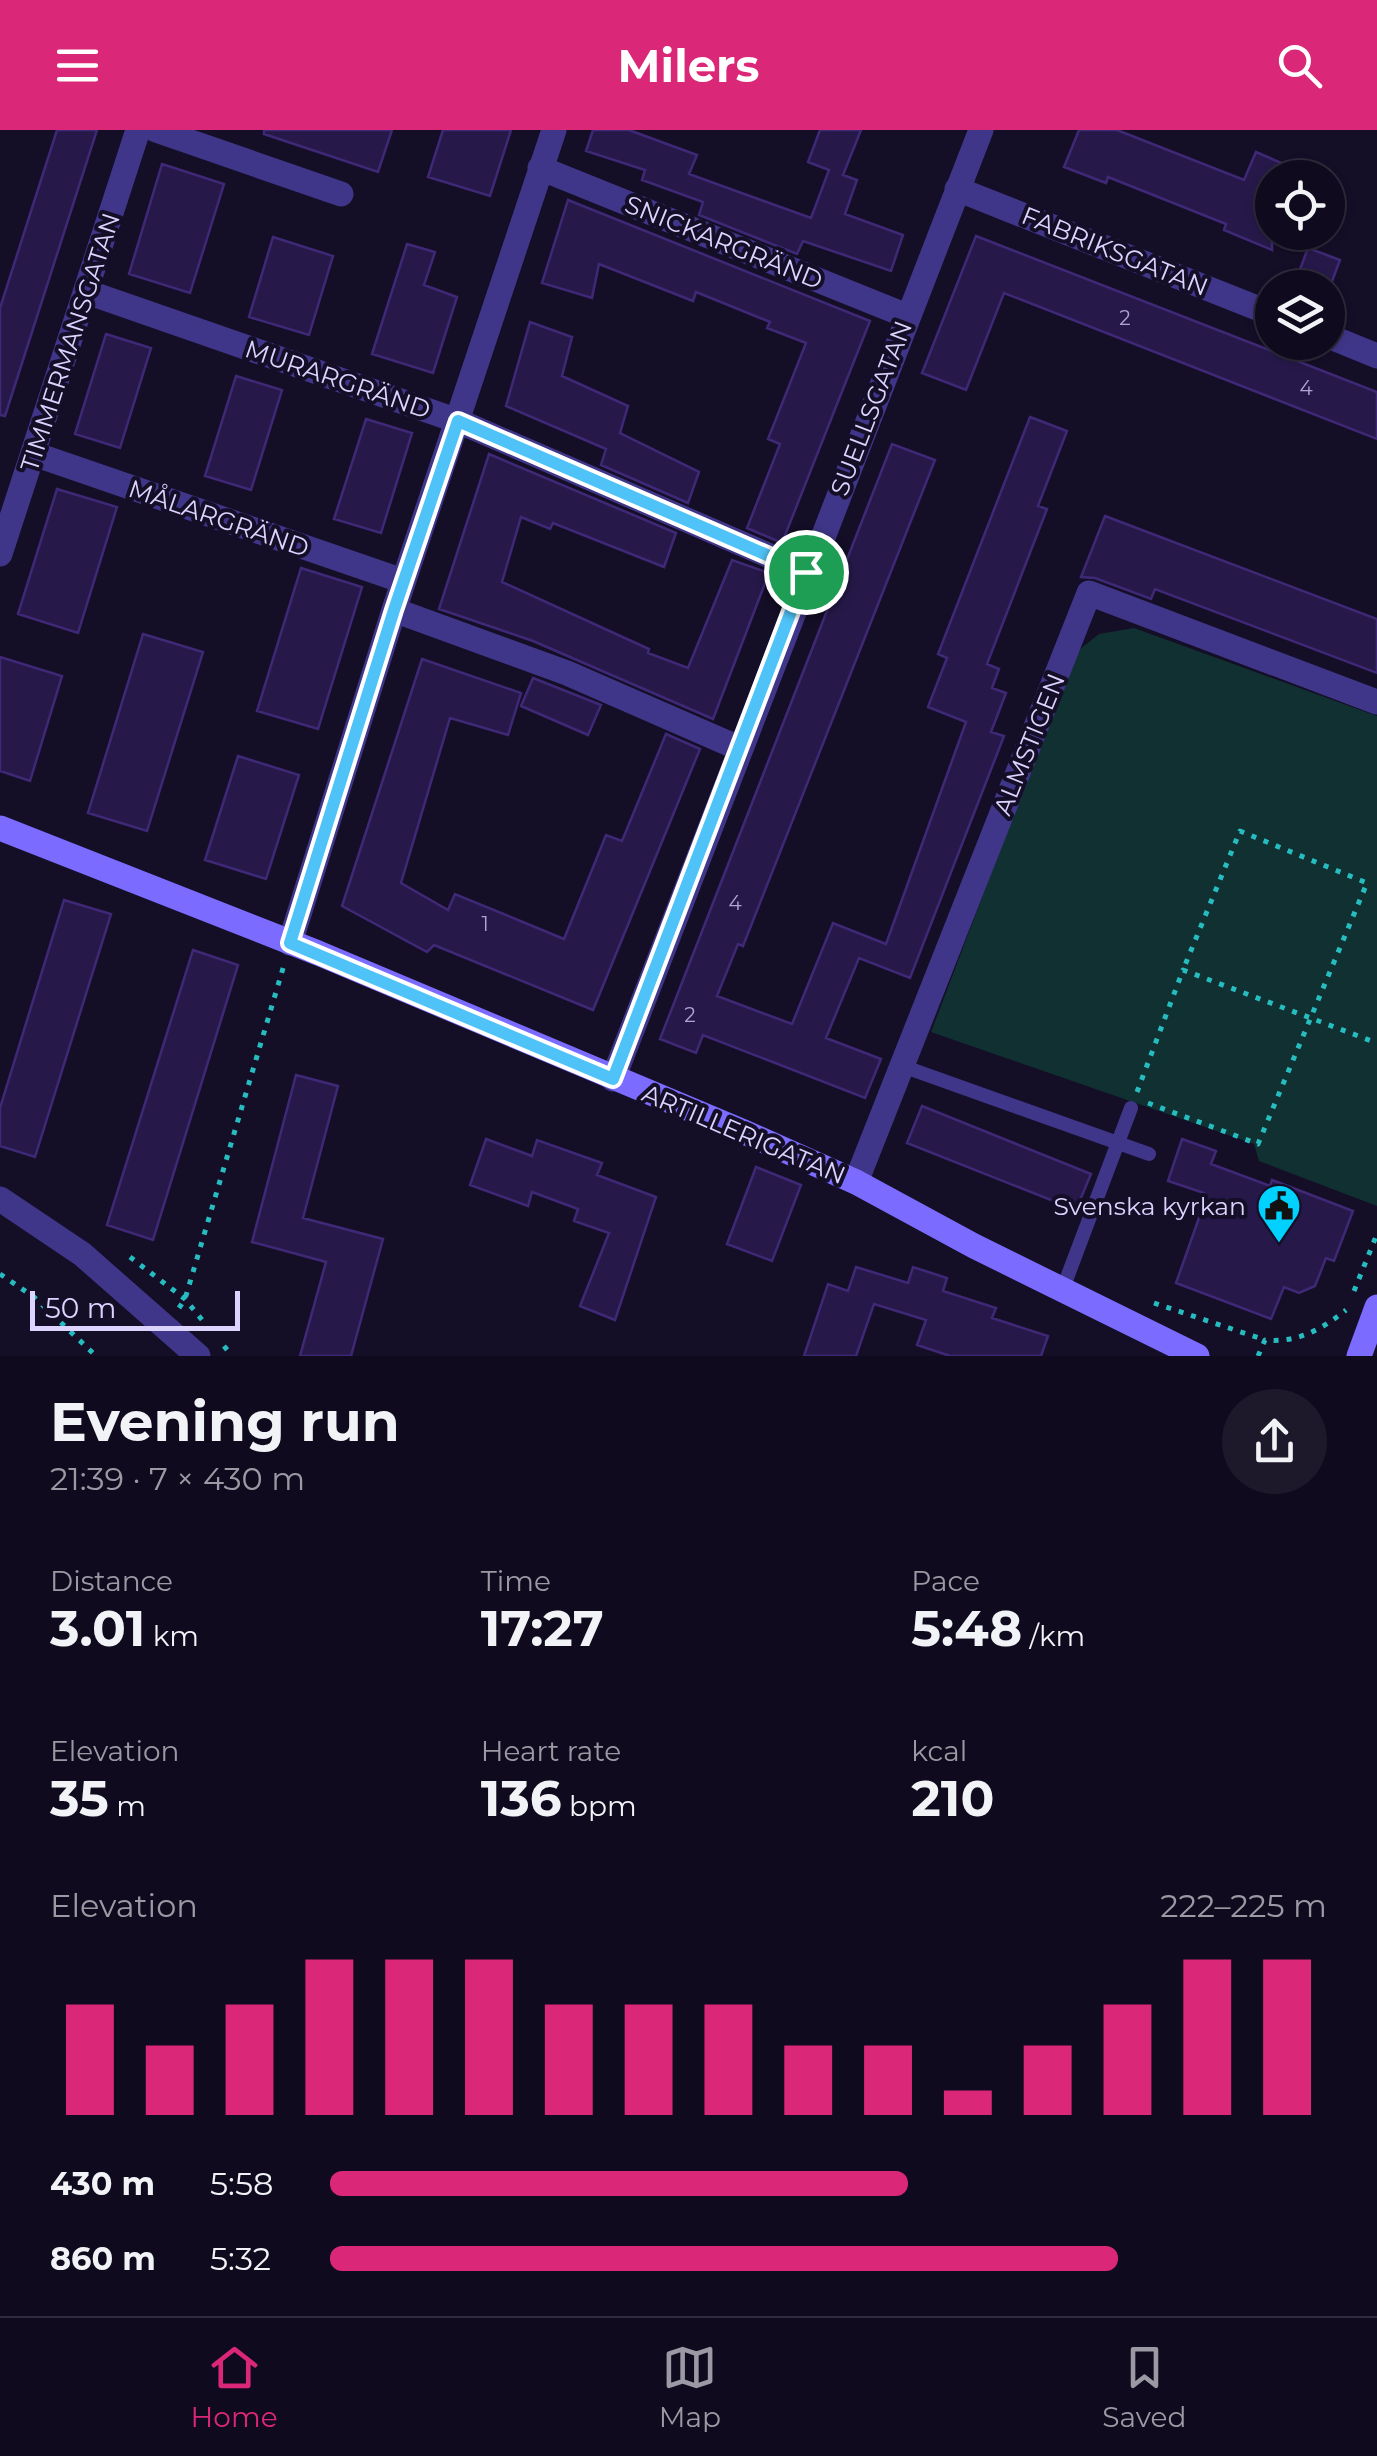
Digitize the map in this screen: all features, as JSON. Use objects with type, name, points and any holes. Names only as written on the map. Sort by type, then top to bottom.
[{"type":"street","name":"TIMMERMANSGATAN","points":[[0,554],[138,130]]},
{"type":"street","points":[[156,130],[340,194]]},
{"type":"street","points":[[290,943],[403,581],[554,130]]},
{"type":"street","name":"SUELLSGATAN","points":[[613,1079],[806,572],[981,130]]},
{"type":"street","name":"SNICKARGRÄND","points":[[540,168],[907,316]]},
{"type":"street","name":"FABRIKSGATAN","points":[[957,189],[1255,307]]},
{"type":"street","name":"MURARGRÄND","points":[[87,292],[458,421],[806,572]]},
{"type":"street","points":[[1345,343],[1377,356]]},
{"type":"street","name":"MÅLARGRÄND","points":[[34,454],[403,581]]},
{"type":"street","name":"ALMSTIGEN","points":[[856,1182],[1089,593],[1377,702]]},
{"type":"street","points":[[394,610],[567,673],[741,749]]},
{"type":"street","name":"ARTILLERIGATAN","points":[[0,828],[290,943],[856,1182],[1062,1292],[1198,1356]]},
{"type":"street","points":[[0,1200],[82,1254],[198,1356]]},
{"type":"street","points":[[1359,1356],[1377,1306]]},
{"type":"lane","points":[[902,1066],[1150,1154]]},
{"type":"lane","points":[[1062,1292],[1132,1108]]},
{"type":"path","points":[[1240,831],[1367,882],[1258,1144],[1135,1098],[1183,970],[1240,831]]},
{"type":"path","points":[[166,1324],[185,1300],[290,943]]},
{"type":"path","points":[[1183,970],[1377,1043]]},
{"type":"path","points":[[1258,1356],[1265,1340],[1301,1338],[1347,1310],[1377,1234]]},
{"type":"path","points":[[0,1274],[34,1297],[96,1356]]},
{"type":"green space","points":[[1134,628],[1377,716],[1377,1206],[1259,1161],[1254,1144],[931,1032],[1075,653],[1099,634]]},
{"type":"building","points":[[57,130],[97,130],[5,416],[0,415],[0,308]]},
{"type":"building","points":[[264,130],[392,130],[378,172],[264,134]]},
{"type":"building","points":[[443,130],[511,130],[490,196],[428,177]]},
{"type":"building","points":[[593,130],[629,130],[697,155],[689,174],[811,218],[829,170],[808,162],[820,130],[861,130],[843,175],[857,180],[845,214],[903,235],[891,271],[803,241],[797,254],[699,215],[703,202],[642,180],[645,170],[586,151]]},
{"type":"building","points":[[1079,130],[1117,130],[1244,180],[1256,152],[1274,160],[1255,160],[1255,243],[1224,230],[1226,224],[1108,177],[1106,183],[1064,167]]},
{"type":"building","points":[[162,164],[224,184],[190,293],[129,274]]},
{"type":"building","points":[[568,200],[870,321],[782,543],[747,528],[780,444],[768,439],[806,343],[767,328],[770,322],[696,292],[693,301],[599,264],[592,298],[542,283]]},
{"type":"building","points":[[976,236],[1255,345],[1255,360],[1295,360],[1377,392],[1377,439],[1004,293],[966,390],[922,373]]},
{"type":"building","points":[[273,237],[333,256],[309,335],[249,317]]},
{"type":"building","points":[[407,244],[435,252],[424,285],[457,297],[433,373],[372,354]]},
{"type":"building","points":[[1307,250],[1340,260],[1336,270],[1300,270]]},
{"type":"building","points":[[530,322],[572,337],[562,376],[628,406],[620,433],[699,472],[688,503],[601,465],[606,449],[506,406]]},
{"type":"building","points":[[106,334],[151,348],[120,448],[75,434]]},
{"type":"building","points":[[236,376],[282,390],[251,490],[205,476]]},
{"type":"building","points":[[1030,417],[1067,431],[1038,506],[1047,509],[987,664],[999,669],[992,688],[1006,693],[991,732],[1004,736],[910,978],[859,958],[826,1038],[881,1059],[865,1098],[703,1035],[696,1053],[660,1039],[892,444],[935,460],[743,946],[738,944],[717,996],[792,1024],[833,923],[886,944],[966,722],[928,707],[947,658],[938,654]]},
{"type":"building","points":[[366,419],[412,433],[381,533],[334,519]]},
{"type":"building","points":[[489,454],[676,533],[664,567],[553,523],[550,529],[521,517],[502,582],[649,649],[648,653],[688,668],[732,560],[769,573],[713,719],[533,641],[439,609]]},
{"type":"building","points":[[57,489],[117,507],[78,633],[18,614]]},
{"type":"building","points":[[1105,516],[1377,619],[1377,673],[1155,589],[1151,599],[1095,578],[1081,577]]},
{"type":"building","points":[[301,568],[362,587],[318,729],[257,711]]},
{"type":"building","points":[[143,634],[203,652],[147,831],[88,813]]},
{"type":"building","points":[[0,657],[62,676],[30,781],[0,771]]},
{"type":"building","points":[[422,659],[521,693],[508,735],[450,718],[401,883],[448,910],[455,894],[564,939],[606,835],[622,841],[666,734],[700,749],[593,1010],[434,945],[427,952],[342,906]]},
{"type":"building","points":[[533,678],[601,705],[588,735],[521,706]]},
{"type":"building","points":[[238,756],[299,775],[266,879],[205,860]]},
{"type":"building","points":[[64,900],[111,914],[35,1157],[0,1146],[0,1108]]},
{"type":"building","points":[[193,950],[238,965],[153,1240],[107,1225]]},
{"type":"building","points":[[296,1075],[338,1086],[303,1218],[383,1239],[351,1356],[300,1356],[326,1262],[252,1242]]},
{"type":"building","points":[[922,1106],[1091,1174],[1076,1210],[907,1143]]},
{"type":"building","points":[[486,1139],[532,1156],[537,1140],[602,1163],[597,1175],[656,1197],[615,1320],[580,1306],[609,1233],[574,1221],[578,1209],[532,1192],[528,1206],[470,1185]]},
{"type":"building","name":"Svenska kyrkan","points":[[1182,1139],[1216,1151],[1211,1164],[1270,1186],[1272,1180],[1353,1211],[1334,1261],[1326,1258],[1315,1286],[1299,1293],[1284,1287],[1271,1319],[1176,1283],[1204,1193],[1168,1181]]},
{"type":"building","points":[[756,1167],[801,1185],[772,1261],[727,1244]]},
{"type":"building","points":[[856,1267],[908,1283],[913,1267],[947,1278],[943,1291],[996,1308],[992,1318],[1048,1336],[1041,1356],[950,1356],[917,1345],[926,1320],[874,1304],[856,1356],[804,1356],[828,1284],[848,1291]]},
{"type":"place","name":"Svenska kyrkan","points":[[1279,1244]]},
{"type":"route","points":[[458,421],[806,572],[613,1079],[290,943],[394,610],[458,421]]}]
